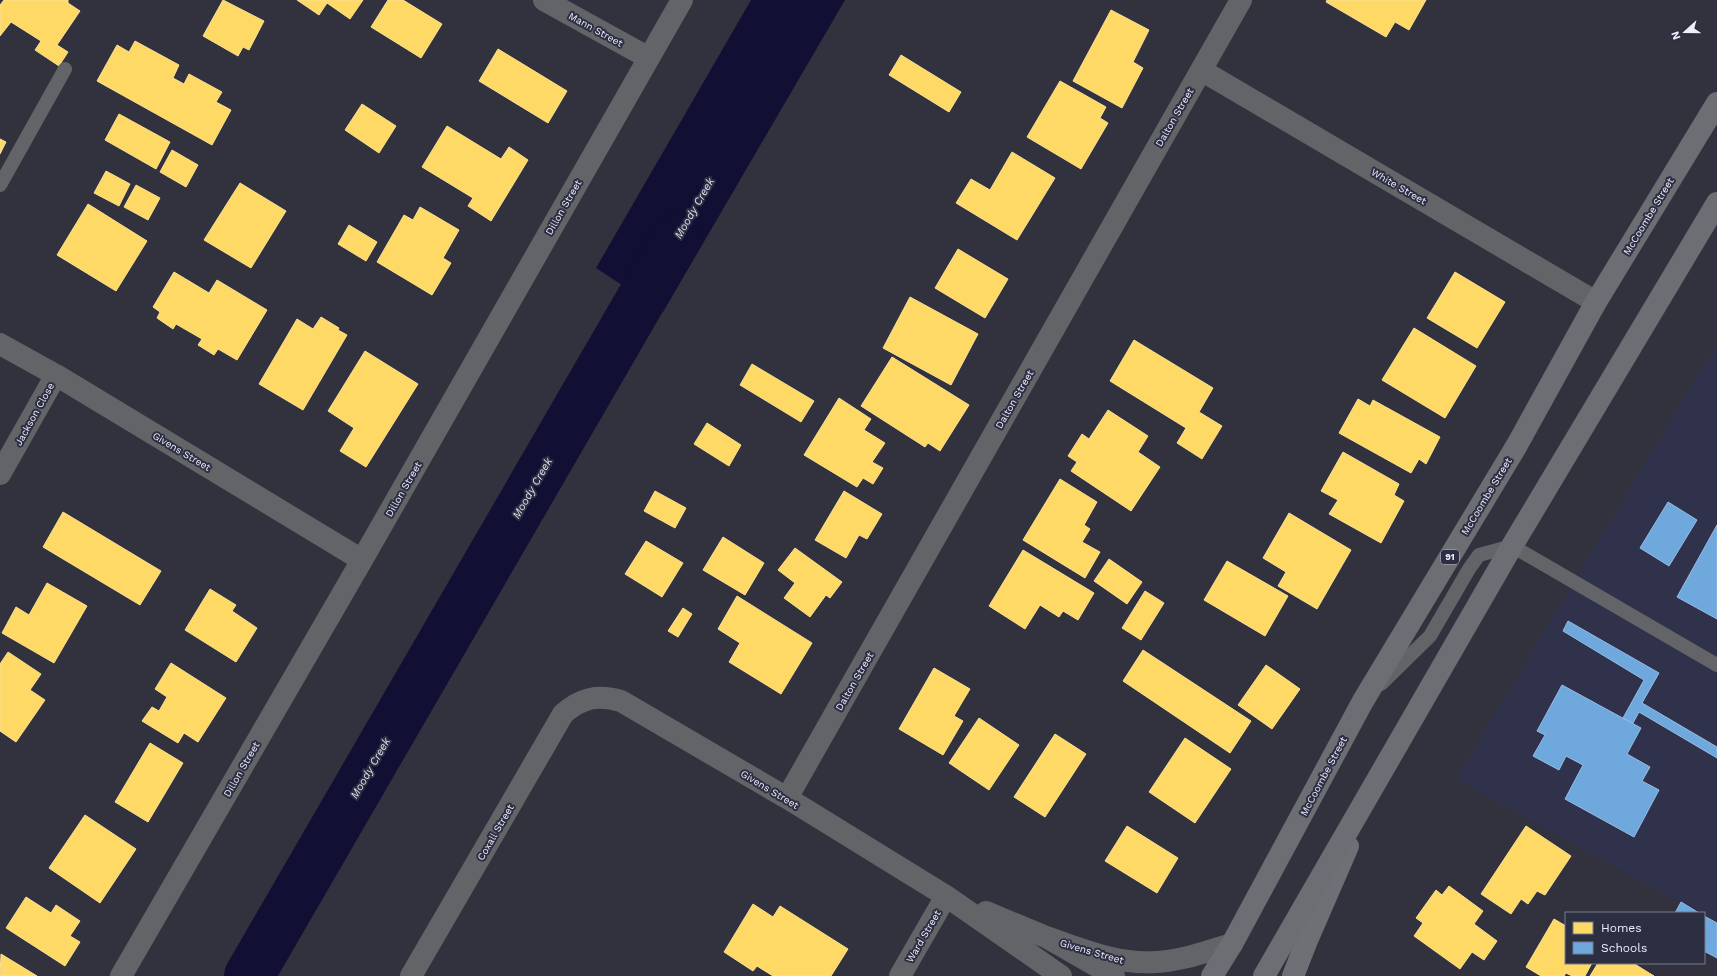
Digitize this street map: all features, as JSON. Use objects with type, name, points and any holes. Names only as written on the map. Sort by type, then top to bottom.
[{"type":"main road","name":"McCoombe Street","points":[[1212,976],[1232,944],[1363,701],[1516,445],[1596,302],[1717,102]]},
{"type":"main road","points":[[1264,976],[1512,546],[1717,203]]},
{"type":"street","name":"Mann Street","points":[[544,0],[649,58]]},
{"type":"street","name":"Dillon Street","points":[[121,976],[362,560],[682,0]]},
{"type":"street","name":"Dalton Street","points":[[787,798],[1241,0]]},
{"type":"street","name":"White Street","points":[[1201,70],[1596,302]]},
{"type":"street","name":"Givens Street","points":[[0,344],[56,375],[362,560]]},
{"type":"street","name":"Jackson Close","points":[[0,474],[56,375]]},
{"type":"street","name":"Givens Street","points":[[589,699],[608,697],[621,701],[787,798],[946,896],[1061,976]]},
{"type":"street","name":"Coxall Street","points":[[411,976],[563,714],[574,704],[589,699]]},
{"type":"street","points":[[1293,976],[1308,938],[1382,770]]},
{"type":"street","name":"Givens Street","points":[[946,896],[1046,937],[1117,960],[1139,963],[1157,962],[1182,958],[1232,944]]},
{"type":"street","name":"Ward Street","points":[[900,976],[946,896]]},
{"type":"street","name":"Givens Street","points":[[1046,937],[1114,976]]},
{"type":"lane","points":[[0,185],[65,70]]},
{"type":"lane","points":[[1363,701],[1430,636],[1469,569],[1479,555],[1512,546],[1717,665]]},
{"type":"shaded area","points":[[1717,343],[1717,923],[1705,917],[1705,912],[1697,912],[1456,779]]},
{"type":"water","points":[[751,0],[845,0],[663,312],[596,268]]},
{"type":"building: Homes","points":[[4,0],[68,0],[68,3],[80,11],[57,45],[68,52],[59,66],[35,50],[41,41],[11,22],[0,36],[0,5]]},
{"type":"building: Homes","points":[[223,0],[264,21],[249,50],[243,47],[238,56],[203,36]]},
{"type":"building: Homes","points":[[297,0],[363,0],[350,19],[327,3],[319,15]]},
{"type":"building: Homes","points":[[388,0],[403,0],[442,24],[421,58],[371,27]]},
{"type":"building: Homes","points":[[1327,0],[1426,0],[1409,30],[1395,22],[1386,37],[1326,2]]},
{"type":"building: Homes","points":[[1111,10],[1149,30],[1133,62],[1143,68],[1122,108],[1073,81]]},
{"type":"building: Homes","points":[[135,41],[179,65],[173,78],[184,84],[189,74],[222,92],[216,102],[231,110],[212,145],[97,81],[117,45],[129,52]]},
{"type":"building: Homes","points":[[498,49],[567,91],[548,123],[479,81]]},
{"type":"building: Homes","points":[[901,55],[961,92],[949,112],[889,75]]},
{"type":"building: Homes","points":[[1060,81],[1106,107],[1100,118],[1108,123],[1081,169],[1027,137]]},
{"type":"building: Homes","points":[[362,104],[396,126],[379,153],[345,130]]},
{"type":"building: Homes","points":[[119,114],[170,142],[156,169],[105,140]]},
{"type":"building: Homes","points":[[447,126],[501,159],[509,147],[528,160],[491,221],[468,206],[473,198],[422,167]]},
{"type":"building: Homes","points":[[0,139],[6,142],[0,154]]},
{"type":"building: Homes","points":[[172,150],[198,165],[186,187],[160,172]]},
{"type":"building: Homes","points":[[1012,152],[1055,178],[1017,240],[956,203],[971,179],[990,190]]},
{"type":"building: Homes","points":[[106,171],[130,184],[119,206],[94,193]]},
{"type":"building: Homes","points":[[240,183],[286,211],[251,268],[204,240]]},
{"type":"building: Homes","points":[[136,185],[160,198],[148,220],[124,207]]},
{"type":"building: Homes","points":[[88,204],[147,241],[116,291],[57,255]]},
{"type":"building: Homes","points":[[420,207],[459,230],[443,258],[451,263],[432,295],[377,262],[404,215],[413,220]]},
{"type":"building: Homes","points":[[349,225],[377,242],[366,261],[338,244]]},
{"type":"building: Homes","points":[[958,249],[1008,279],[985,318],[935,288]]},
{"type":"building: Homes","points":[[174,272],[209,293],[217,280],[267,310],[237,360],[218,349],[214,355],[198,345],[202,339],[176,324],[173,329],[157,318],[160,312],[153,307]]},
{"type":"building: Homes","points":[[1455,272],[1505,302],[1477,348],[1427,318]]},
{"type":"building: Homes","points":[[910,297],[978,334],[951,385],[883,348]]},
{"type":"building: Homes","points":[[321,317],[339,328],[338,330],[347,335],[303,410],[259,384],[297,319],[313,329]]},
{"type":"building: Homes","points":[[1414,328],[1476,366],[1445,418],[1382,380]]},
{"type":"building: Homes","points":[[1134,340],[1213,388],[1199,412],[1222,426],[1202,459],[1177,443],[1186,428],[1110,381]]},
{"type":"building: Homes","points":[[365,351],[418,384],[366,467],[340,451],[354,428],[328,411]]},
{"type":"building: Homes","points":[[892,357],[969,405],[940,451],[928,443],[925,447],[861,406]]},
{"type":"building: Homes","points":[[752,364],[814,401],[801,422],[740,385]]},
{"type":"building: Homes","points":[[839,398],[871,419],[864,430],[885,443],[872,462],[883,468],[873,484],[863,478],[857,487],[804,455]]},
{"type":"building: Homes","points":[[1358,399],[1370,406],[1373,400],[1440,437],[1426,464],[1419,459],[1411,473],[1339,433]]},
{"type":"building: Homes","points":[[1108,410],[1148,436],[1138,452],[1160,467],[1131,511],[1071,471],[1077,462],[1068,456],[1082,434],[1089,439]]},
{"type":"building: Homes","points":[[707,423],[741,445],[729,466],[694,444]]},
{"type":"building: Homes","points":[[1343,452],[1399,484],[1394,495],[1404,501],[1381,543],[1329,514],[1338,500],[1321,491]]},
{"type":"building: Homes","points":[[1060,479],[1097,502],[1084,525],[1090,529],[1082,542],[1100,552],[1085,578],[1023,540]]},
{"type":"building: Homes","points":[[655,491],[686,508],[675,528],[644,511]]},
{"type":"building: Homes","points":[[844,491],[882,514],[867,539],[859,535],[846,558],[815,540]]},
{"type":"building: Homes","points":[[63,512],[161,571],[140,605],[43,547]]},
{"type":"building: Homes","points":[[1289,513],[1351,550],[1317,609],[1278,586],[1286,572],[1263,558]]},
{"type":"building: Homes","points":[[723,537],[764,563],[745,595],[703,570]]},
{"type":"building: Homes","points":[[646,541],[683,563],[662,597],[625,574]]},
{"type":"building: Homes","points":[[795,548],[842,582],[830,598],[826,595],[810,617],[784,598],[795,583],[778,570]]},
{"type":"building: Homes","points":[[1023,550],[1094,593],[1078,620],[1063,611],[1059,617],[1040,605],[1025,629],[989,606]]},
{"type":"building: Homes","points":[[1109,559],[1142,582],[1127,604],[1094,581]]},
{"type":"building: Homes","points":[[1227,561],[1288,596],[1265,636],[1204,600]]},
{"type":"building: Homes","points":[[47,583],[87,606],[54,663],[2,633],[16,607],[29,615]]},
{"type":"building: Homes","points":[[210,589],[236,605],[232,611],[257,628],[236,662],[185,630]]},
{"type":"building: Homes","points":[[1145,591],[1164,603],[1141,640],[1122,628]]},
{"type":"building: Homes","points":[[737,596],[812,643],[781,694],[729,662],[740,643],[718,629]]},
{"type":"building: Homes","points":[[683,608],[692,614],[678,637],[668,631]]},
{"type":"building: Homes","points":[[1143,650],[1251,721],[1230,753],[1123,681]]},
{"type":"building: Homes","points":[[8,652],[41,674],[30,690],[45,700],[16,742],[0,731],[0,664]]},
{"type":"building: Homes","points":[[171,663],[226,698],[198,742],[184,733],[178,743],[142,721],[152,707],[159,711],[167,697],[155,689]]},
{"type":"building: Homes","points":[[1266,665],[1300,689],[1272,729],[1238,705]]},
{"type":"building: Homes","points":[[934,668],[970,689],[954,716],[963,721],[943,755],[899,729]]},
{"type":"building: Homes","points":[[979,718],[1019,745],[989,790],[949,763]]},
{"type":"building: Homes","points":[[1055,734],[1086,754],[1045,817],[1014,797]]},
{"type":"building: Homes","points":[[1185,738],[1231,769],[1195,823],[1149,792]]},
{"type":"building: Homes","points":[[150,743],[183,763],[148,822],[115,802]]},
{"type":"building: Homes","points":[[85,815],[136,849],[100,903],[49,868]]},
{"type":"building: Homes","points":[[1127,826],[1178,858],[1157,893],[1105,861]]},
{"type":"building: Homes","points":[[1526,826],[1571,856],[1545,895],[1537,891],[1528,904],[1521,899],[1511,914],[1481,894]]},
{"type":"building: Homes","points":[[1449,886],[1483,911],[1474,924],[1497,941],[1484,960],[1472,952],[1460,969],[1414,936],[1423,923],[1416,918],[1436,890],[1442,895]]},
{"type":"building: Homes","points":[[26,897],[51,913],[56,905],[80,921],[70,936],[80,942],[65,966],[6,928]]},
{"type":"building: Homes","points":[[753,904],[773,917],[780,906],[848,949],[831,976],[773,976],[757,966],[753,971],[724,952]]},
{"type":"building: Homes","points":[[1554,919],[1565,925],[1565,964],[1591,964],[1585,976],[1572,976],[1566,973],[1564,976],[1541,976],[1526,967]]},
{"type":"building: Homes","points":[[1,954],[37,976],[0,976]]},
{"type":"building: Homes","points":[[1597,964],[1635,964],[1654,976],[1590,976]]},
{"type":"building: Schools","points":[[1668,502],[1697,520],[1669,566],[1640,548]]},
{"type":"building: Schools","points":[[1717,525],[1717,619],[1677,597]]},
{"type":"building: Schools","points":[[1568,621],[1659,673],[1642,703],[1717,747],[1717,758],[1639,712],[1633,723],[1623,718],[1644,680],[1563,631]]},
{"type":"building: Schools","points":[[1562,685],[1641,728],[1627,754],[1650,767],[1642,781],[1659,790],[1634,837],[1565,799],[1583,765],[1566,756],[1559,770],[1533,756],[1545,735],[1537,731]]},
{"type":"building: Schools","points":[[1681,902],[1697,912],[1676,912]]},
{"type":"building: Schools","points":[[1705,917],[1717,923],[1717,958],[1705,952]]},
{"type":"waterway","name":"Moody Creek","points":[[249,976],[676,239]]}]
